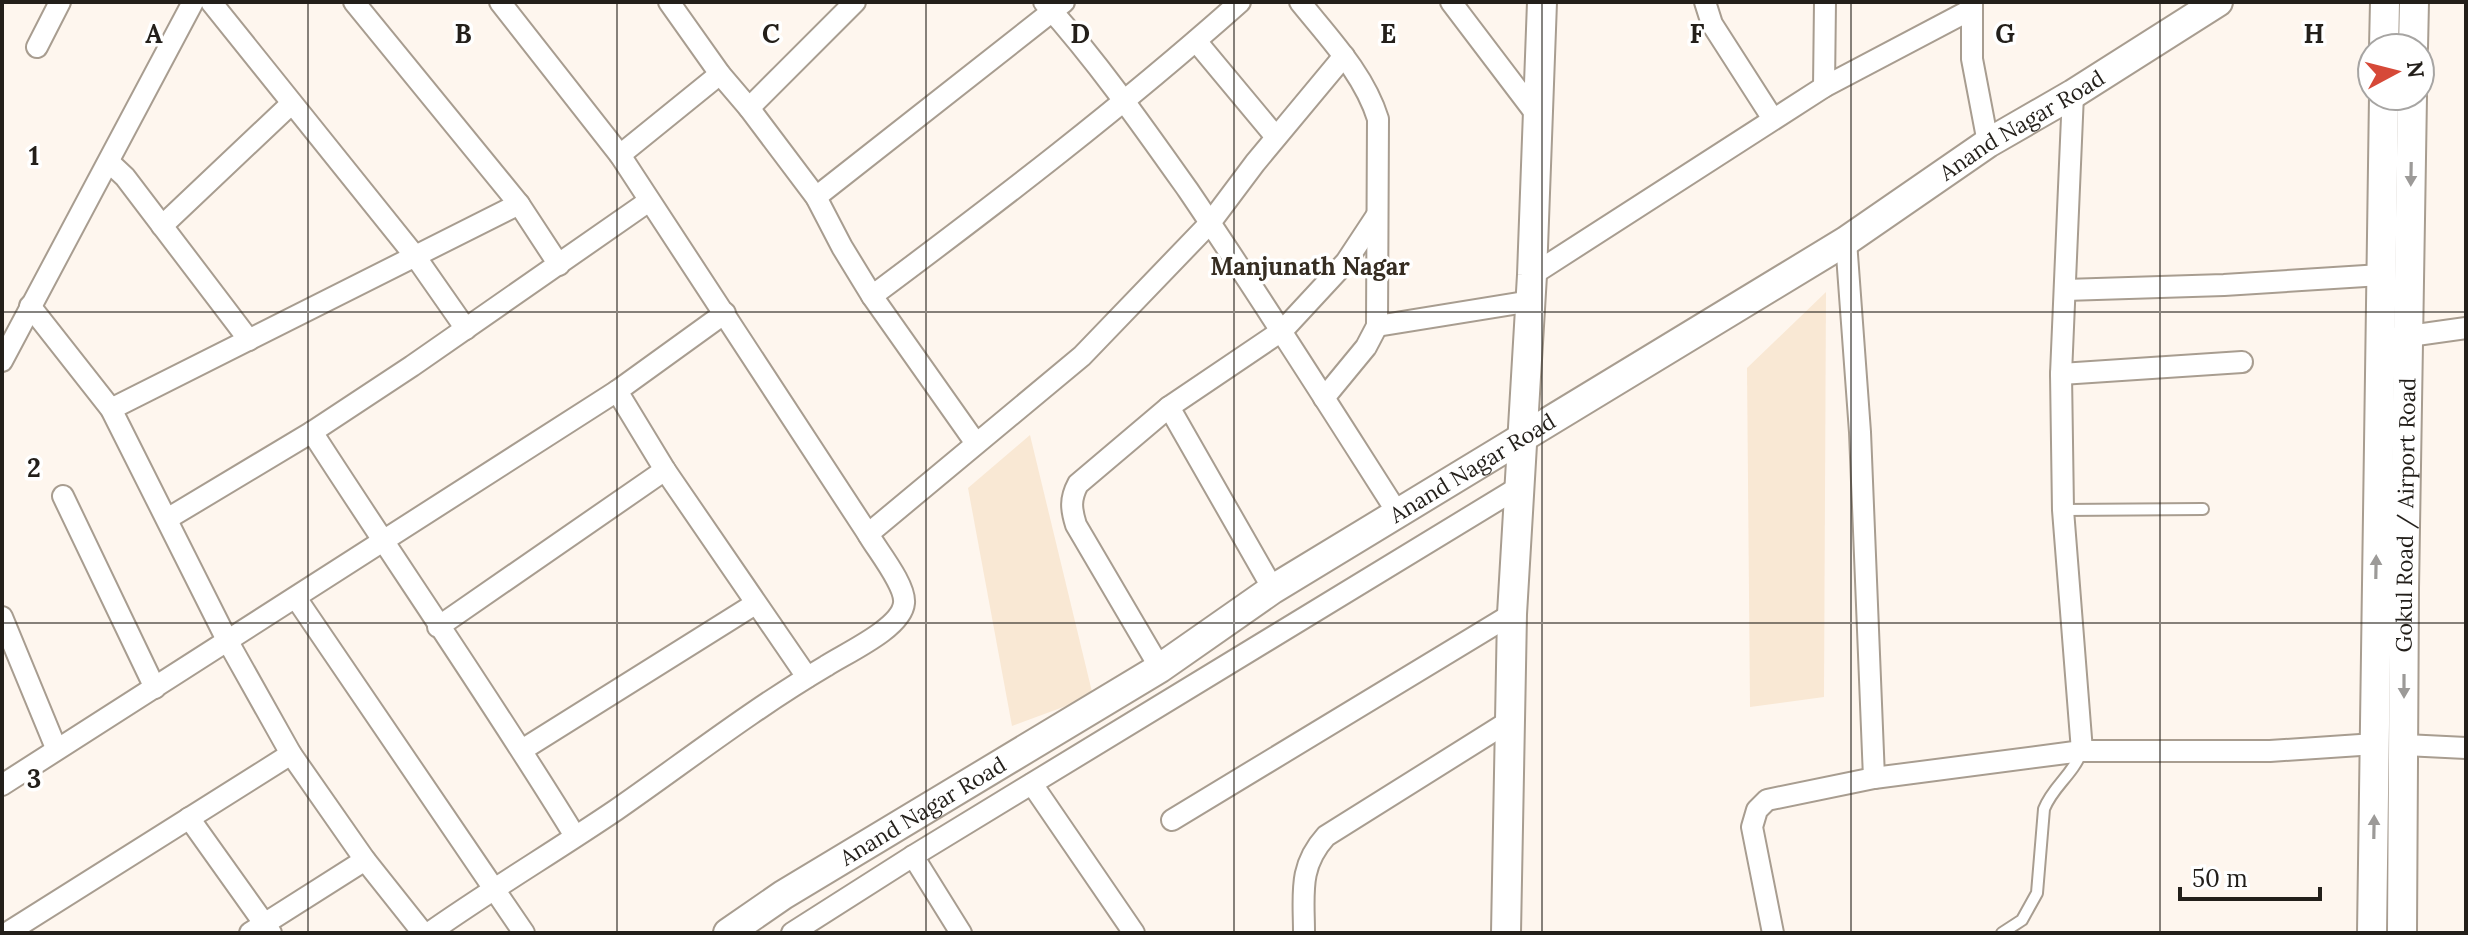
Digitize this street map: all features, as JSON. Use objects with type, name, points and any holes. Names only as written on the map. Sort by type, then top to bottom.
[{"type":"street","points":[[37,47],[60,2]]},
{"type":"street","points":[[2,361],[193,2]]},
{"type":"street","points":[[211,2],[415,256],[466,329]]},
{"type":"street","points":[[354,2],[519,204],[559,265]]},
{"type":"street","points":[[30,306],[111,409],[227,640],[291,754],[365,860],[426,933],[575,836],[807,677],[881,632],[898,618],[904,603],[901,588],[868,534],[620,155],[500,2]]},
{"type":"street","points":[[669,2],[720,74],[816,197],[872,296],[975,442]]},
{"type":"street","points":[[749,108],[855,2]]},
{"type":"street","points":[[872,296],[1126,101],[1240,2]]},
{"type":"street","points":[[1300,2],[1344,56],[1372,99],[1378,119],[1380,149],[1377,326],[1366,347],[1324,398]]},
{"type":"street","points":[[1451,2],[1536,114]]},
{"type":"street","points":[[1506,933],[1512,614],[1532,288],[1542,2]]},
{"type":"street","points":[[1705,2],[1712,24],[1773,119]]},
{"type":"street","points":[[1824,87],[1825,2]]},
{"type":"street","name":"Anand Nagar Road","points":[[728,933],[783,895],[1160,668],[1273,589],[1397,512],[1846,241],[1988,143],[2073,94],[2218,2]]},
{"type":"street","points":[[2384,32],[2385,2]]},
{"type":"street","points":[[2413,32],[2414,2]]},
{"type":"street","points":[[816,197],[1053,5],[1126,101],[1283,330],[1397,512]]},
{"type":"street","points":[[1377,326],[1532,288],[1773,119],[1824,87],[1972,5],[1972,59],[1988,143]]},
{"type":"street","points":[[1196,41],[1276,137]]},
{"type":"street","points":[[868,534],[1082,356],[1210,223],[1344,56]]},
{"type":"street","points":[[620,155],[720,74]]},
{"type":"street","points":[[2073,94],[2061,374],[2063,510],[2082,751]]},
{"type":"street","points":[[162,226],[291,104]]},
{"type":"street","name":"Gokul Road / Airport Road","points":[[2384,112],[2381,275],[2394,338],[2404,589],[2402,933]]},
{"type":"street","name":"Gokul Road / Airport Road","points":[[2372,933],[2375,744],[2394,338],[2411,112]]},
{"type":"street","points":[[109,162],[125,177],[249,340]]},
{"type":"street","points":[[167,519],[312,432],[649,201]]},
{"type":"street","points":[[111,409],[519,204]]},
{"type":"street","points":[[1160,668],[1076,525],[1072,496],[1078,484],[1169,407],[1283,330],[1346,262],[1377,215]]},
{"type":"street","points":[[1846,241],[1861,447],[1874,778]]},
{"type":"street","points":[[2065,290],[2224,285],[2381,275]]},
{"type":"street","points":[[2,785],[296,598],[506,459],[617,391],[725,313]]},
{"type":"street","points":[[2394,338],[2466,328]]},
{"type":"street","points":[[2061,374],[2242,362]]},
{"type":"street","points":[[617,391],[665,470],[807,677]]},
{"type":"street","points":[[1169,407],[1273,589]]},
{"type":"street","points":[[312,432],[522,750],[575,836]]},
{"type":"street","points":[[438,627],[665,470]]},
{"type":"street","points":[[803,930],[913,856],[1519,487]]},
{"type":"street","points":[[63,496],[155,688]]},
{"type":"street","points":[[296,598],[524,933]]},
{"type":"street","points":[[522,750],[755,604]]},
{"type":"street","points":[[1172,820],[1512,614]]},
{"type":"street","points":[[2,617],[56,748]]},
{"type":"street","points":[[1304,933],[1304,876],[1311,852],[1326,836],[1511,720]]},
{"type":"street","points":[[1773,933],[1752,827],[1757,810],[1767,800],[1874,778],[2082,751],[2270,751],[2375,744]]},
{"type":"street","points":[[2405,745],[2466,748]]},
{"type":"street","points":[[7,933],[291,754]]},
{"type":"street","points":[[1032,784],[1134,933]]},
{"type":"street","points":[[189,818],[262,930],[365,860]]},
{"type":"street","points":[[913,856],[961,933]]},
{"type":"lane","points":[[2063,510],[2203,509]]},
{"type":"lane","points":[[2002,933],[2022,920],[2037,893],[2044,809],[2049,796],[2070,775],[2082,751]]},
{"type":"shaded area","points":[[1826,292],[1824,697],[1750,707],[1747,368]]},
{"type":"shaded area","points":[[1030,435],[1093,696],[1012,726],[968,488]]},
{"type":"district","name":"Manjunath Nagar","points":[[1310,267]]}]
